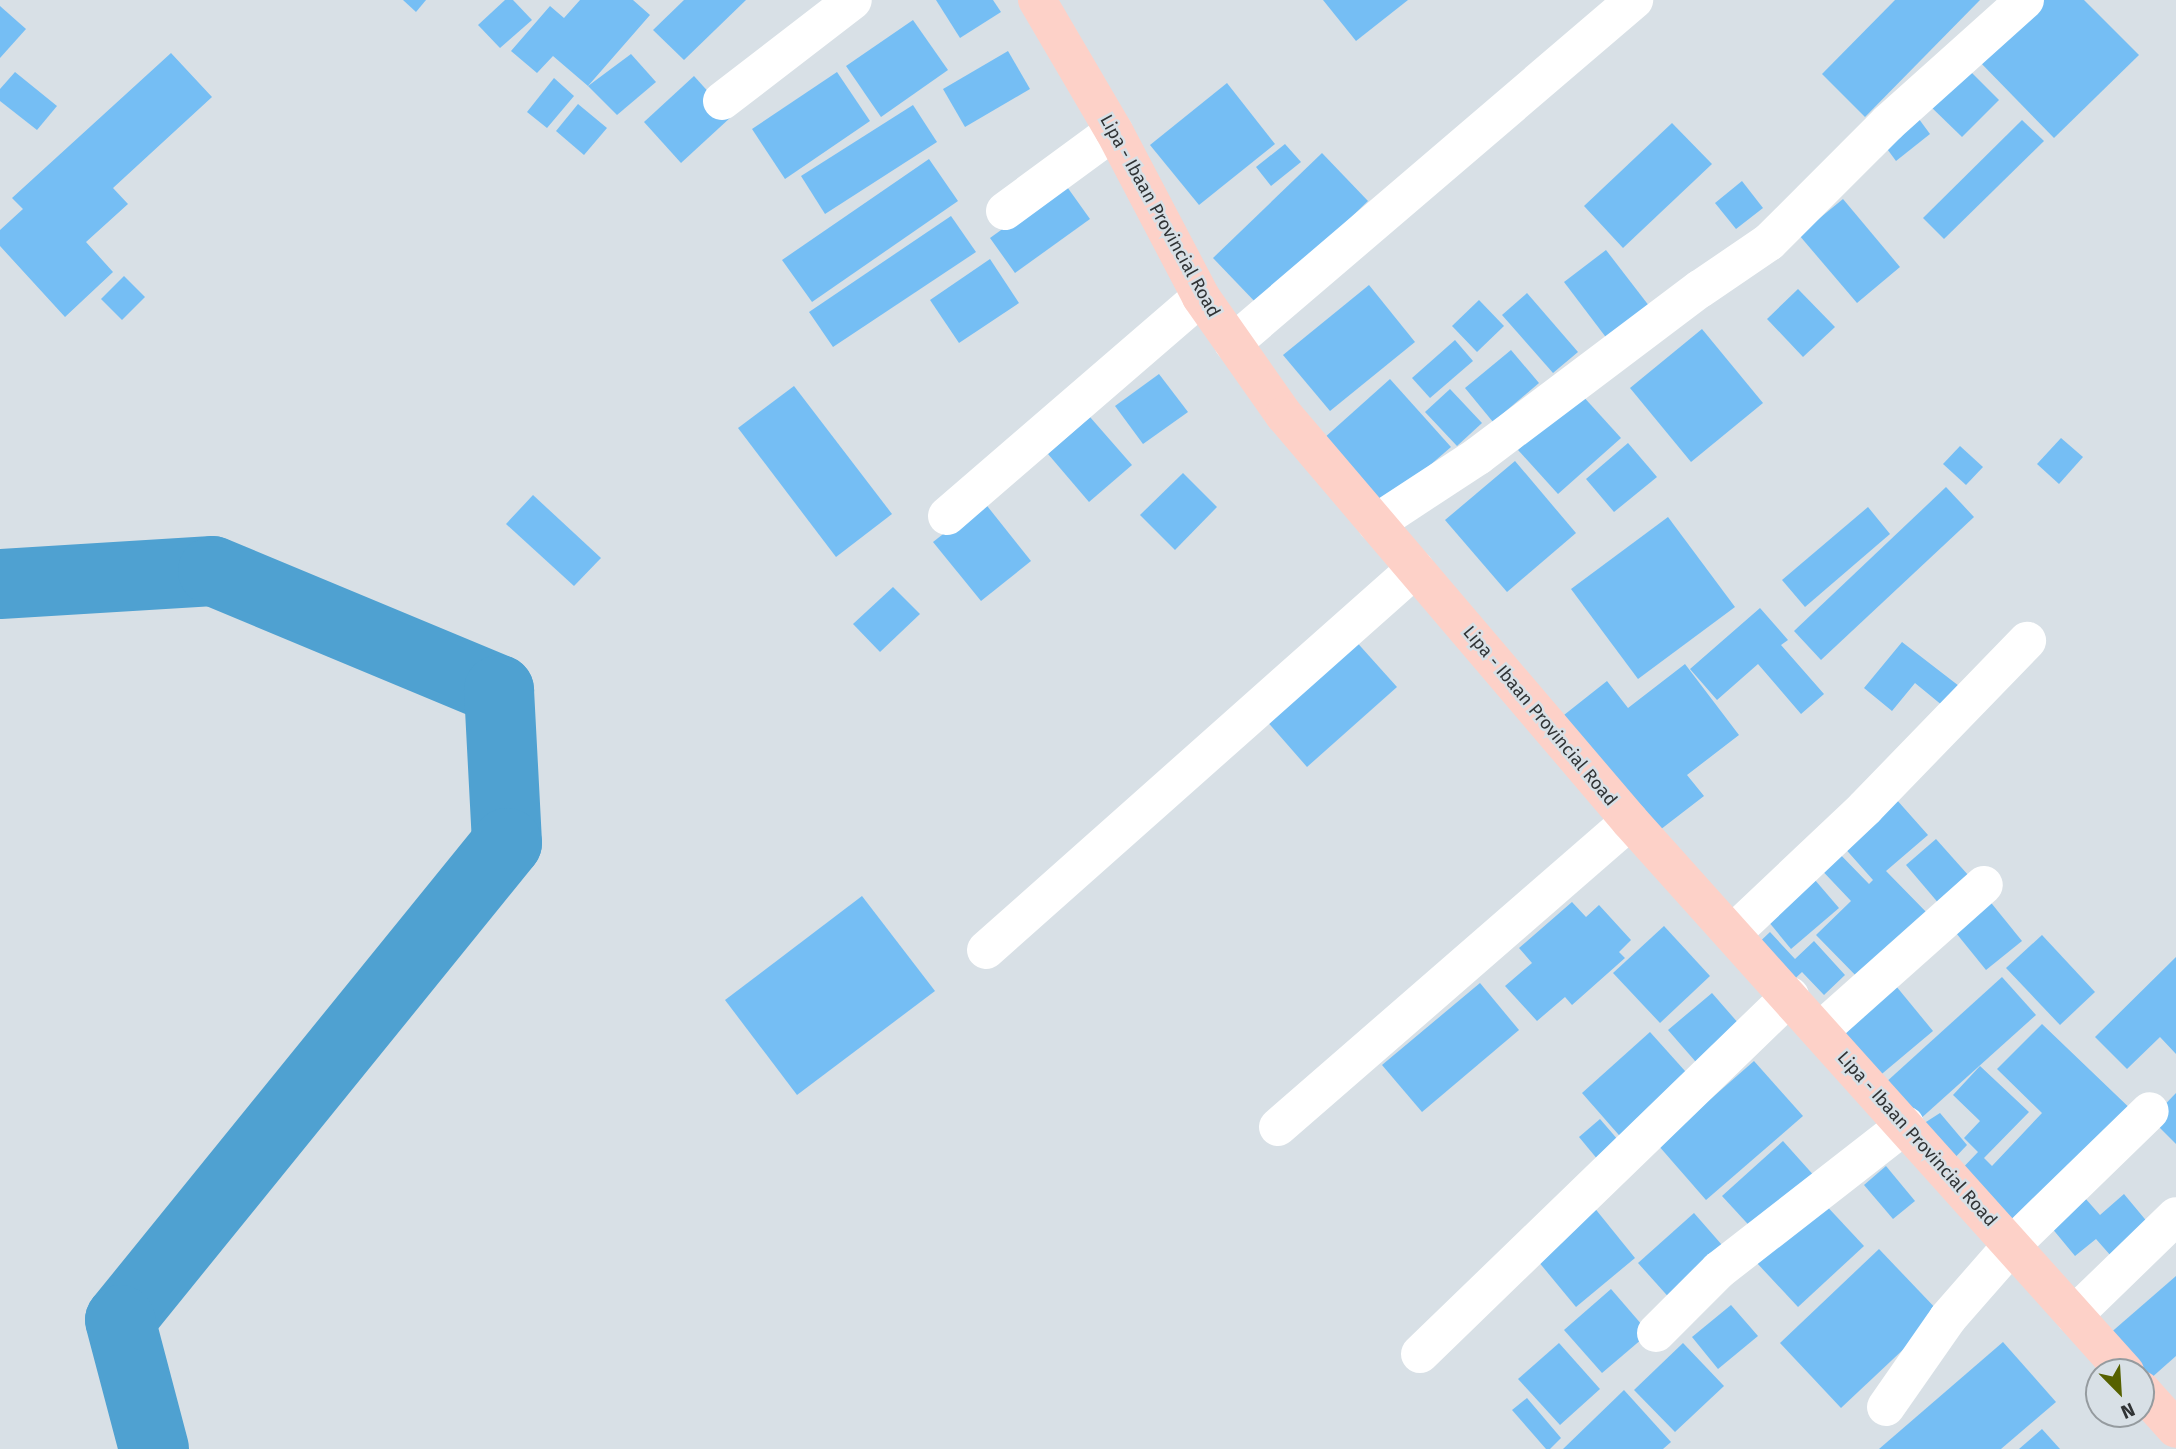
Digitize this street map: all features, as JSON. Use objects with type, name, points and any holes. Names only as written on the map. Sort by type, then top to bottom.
[{"type":"main road","name":"Lipa - Ibaan Provincial Road","points":[[1037,0],[1114,131],[1200,297],[1284,415],[1630,821],[1821,1030],[2112,1358]]},
{"type":"main road","points":[[2155,1406],[2176,1429]]},
{"type":"street","points":[[722,101],[853,0]]},
{"type":"street","points":[[1233,343],[1634,0]]},
{"type":"street","points":[[1376,523],[1478,456],[1700,289],[1769,242],[1888,123],[2025,0]]},
{"type":"street","points":[[1005,211],[1114,131]]},
{"type":"street","points":[[947,516],[1200,297]]},
{"type":"street","points":[[986,950],[1416,569]]},
{"type":"street","points":[[1733,933],[1865,808],[2027,641]]},
{"type":"street","points":[[1278,1127],[1630,821]]},
{"type":"street","points":[[1821,1030],[1984,886]]},
{"type":"street","points":[[1420,1354],[1790,996]]},
{"type":"street","points":[[1886,1407],[1948,1318],[2012,1245],[2150,1111]]},
{"type":"street","points":[[1656,1333],[1719,1270],[1905,1125]]},
{"type":"street","points":[[2074,1315],[2176,1216]]},
{"type":"building","points":[[403,0],[426,0],[416,12]]},
{"type":"building","points":[[505,0],[513,0],[532,20],[500,48],[478,25]]},
{"type":"building","points":[[580,0],[633,0],[650,15],[588,86],[553,56],[537,73],[511,51],[550,6],[564,18]]},
{"type":"building","points":[[684,0],[746,0],[684,60],[653,30]]},
{"type":"building","points":[[936,0],[993,0],[1001,12],[960,38]]},
{"type":"building","points":[[1323,0],[1408,0],[1356,41]]},
{"type":"building","points":[[1895,0],[1980,0],[1865,117],[1822,74]]},
{"type":"building","points":[[2039,0],[2084,0],[2139,55],[2054,138],[1978,60]]},
{"type":"building","points":[[0,6],[26,29],[0,58]]},
{"type":"building","points":[[913,20],[948,70],[881,117],[846,66]]},
{"type":"building","points":[[1008,51],[1030,89],[965,127],[943,89]]},
{"type":"building","points":[[171,53],[212,97],[113,188],[128,204],[86,242],[113,272],[65,317],[0,246],[0,230],[23,209],[12,198]]},
{"type":"building","points":[[631,54],[656,82],[617,115],[588,86]]},
{"type":"building","points":[[1965,66],[1999,100],[1962,137],[1927,103]]},
{"type":"building","points":[[15,72],[57,106],[37,130],[0,101],[0,89]]},
{"type":"building","points":[[837,72],[870,121],[785,179],[752,129]]},
{"type":"building","points":[[694,76],[731,117],[681,163],[644,122]]},
{"type":"building","points":[[554,78],[574,96],[547,128],[527,112]]},
{"type":"building","points":[[1227,83],[1275,144],[1199,205],[1150,145]]},
{"type":"building","points":[[578,104],[607,128],[584,155],[556,131]]},
{"type":"building","points":[[913,105],[937,142],[825,214],[801,176]]},
{"type":"building","points":[[1916,115],[1930,134],[1896,161],[1882,142]]},
{"type":"building","points":[[2022,120],[2044,141],[1944,239],[1923,218]]},
{"type":"building","points":[[1672,123],[1712,164],[1623,248],[1584,206]]},
{"type":"building","points":[[1285,144],[1301,162],[1271,186],[1256,167]]},
{"type":"building","points":[[1322,153],[1368,201],[1259,306],[1213,258]]},
{"type":"building","points":[[929,159],[958,201],[812,302],[782,260]]},
{"type":"building","points":[[1742,181],[1763,208],[1736,229],[1715,203]]},
{"type":"building","points":[[1065,184],[1090,219],[1015,273],[990,238]]},
{"type":"building","points":[[1843,199],[1900,267],[1857,303],[1799,235]]},
{"type":"building","points":[[951,216],[976,252],[833,347],[809,312]]},
{"type":"building","points":[[1606,250],[1653,311],[1611,344],[1564,282]]},
{"type":"building","points":[[990,259],[1019,303],[959,343],[930,300]]},
{"type":"building","points":[[124,276],[145,297],[122,320],[101,299]]},
{"type":"building","points":[[1369,285],[1415,342],[1330,411],[1283,355]]},
{"type":"building","points":[[1798,289],[1835,327],[1803,357],[1767,319]]},
{"type":"building","points":[[1527,293],[1578,352],[1553,373],[1502,315]]},
{"type":"building","points":[[1479,300],[1504,326],[1477,352],[1452,326]]},
{"type":"building","points":[[1702,329],[1763,403],[1691,462],[1630,388]]},
{"type":"building","points":[[1455,340],[1473,361],[1430,398],[1412,378]]},
{"type":"building","points":[[1511,350],[1539,383],[1493,422],[1465,388]]},
{"type":"building","points":[[1159,374],[1188,412],[1143,444],[1115,406]]},
{"type":"building","points":[[1390,379],[1451,447],[1383,506],[1323,439]]},
{"type":"building","points":[[794,386],[892,514],[836,557],[738,428]]},
{"type":"building","points":[[1450,389],[1482,423],[1457,446],[1425,412]]},
{"type":"building","points":[[1581,394],[1621,438],[1558,494],[1518,450]]},
{"type":"building","points":[[1090,417],[1132,465],[1089,502],[1048,454]]},
{"type":"building","points":[[2061,438],[2083,457],[2059,484],[2037,464]]},
{"type":"building","points":[[1628,443],[1657,477],[1614,512],[1586,479]]},
{"type":"building","points":[[1960,446],[1983,467],[1966,485],[1943,464]]},
{"type":"building","points":[[1515,461],[1576,533],[1507,592],[1445,520]]},
{"type":"building","points":[[1183,473],[1217,507],[1175,550],[1140,515]]},
{"type":"building","points":[[1946,487],[1974,517],[1821,660],[1794,631]]},
{"type":"building","points":[[533,495],[601,558],[574,586],[506,524]]},
{"type":"building","points":[[984,502],[1031,561],[981,601],[933,542]]},
{"type":"building","points":[[1868,507],[1890,534],[1805,607],[1782,580]]},
{"type":"building","points":[[1668,517],[1735,607],[1638,679],[1571,589]]},
{"type":"building","points":[[893,587],[920,614],[880,652],[853,624]]},
{"type":"building","points":[[1760,608],[1788,640],[1781,645],[1824,694],[1801,714],[1758,664],[1717,700],[1690,669]]},
{"type":"building","points":[[1353,638],[1397,687],[1307,767],[1264,718]]},
{"type":"building","points":[[1902,642],[1959,686],[1943,706],[1915,683],[1892,711],[1864,688]]},
{"type":"building","points":[[1685,664],[1739,735],[1687,775],[1704,796],[1656,833],[1564,715],[1607,681],[1628,708]]},
{"type":"building","points":[[1896,799],[1928,835],[1886,871],[1932,918],[1864,984],[1816,935],[1851,901],[1814,862],[1832,846],[1869,884],[1873,880],[1842,845]]},
{"type":"building","points":[[1936,839],[1977,885],[1946,912],[1906,865]]},
{"type":"building","points":[[1815,880],[1839,908],[1791,949],[1768,921]]},
{"type":"building","points":[[862,896],[935,991],[797,1095],[725,1000]]},
{"type":"building","points":[[1988,899],[2022,941],[1986,970],[1952,928]]},
{"type":"building","points":[[1572,902],[1586,917],[1599,905],[1631,940],[1619,952],[1625,958],[1572,1005],[1565,997],[1537,1021],[1505,986],[1532,963],[1519,948]]},
{"type":"building","points":[[1664,926],[1710,976],[1660,1023],[1613,973]]},
{"type":"building","points":[[1770,932],[1795,959],[1814,941],[1845,975],[1824,995],[1802,972],[1785,988],[1750,951]]},
{"type":"building","points":[[2042,935],[2095,992],[2060,1025],[2006,968]]},
{"type":"building","points":[[2176,957],[2176,1054],[2160,1037],[2127,1069],[2095,1037]]},
{"type":"building","points":[[2002,977],[2036,1015],[1918,1121],[1884,1084]]},
{"type":"building","points":[[1480,983],[1519,1030],[1422,1112],[1382,1065]]},
{"type":"building","points":[[1896,986],[1933,1031],[1871,1083],[1833,1038]]},
{"type":"building","points":[[1712,993],[1746,1032],[1702,1069],[1668,1030]]},
{"type":"building","points":[[2042,1024],[2138,1116],[2014,1233],[1955,1176],[1978,1152],[1964,1138],[1980,1121],[1953,1095],[1980,1066],[2029,1112],[1984,1158],[1992,1166],[2042,1113],[1997,1069]]},
{"type":"building","points":[[1650,1032],[1694,1081],[1625,1142],[1582,1093]]},
{"type":"building","points":[[1754,1061],[1803,1116],[1706,1200],[1658,1145]]},
{"type":"building","points":[[2176,1093],[2176,1144],[2151,1119]]},
{"type":"building","points":[[1940,1113],[1967,1145],[1949,1164],[1915,1129]]},
{"type":"building","points":[[1600,1119],[1625,1148],[1603,1166],[1579,1137]]},
{"type":"building","points":[[1783,1141],[1817,1179],[1757,1234],[1722,1196]]},
{"type":"building","points":[[1886,1166],[1915,1201],[1893,1219],[1864,1185]]},
{"type":"building","points":[[2124,1194],[2149,1224],[2111,1256],[2096,1239],[2075,1256],[2051,1227],[2085,1198],[2100,1215]]},
{"type":"building","points":[[1822,1201],[1864,1246],[1798,1307],[1756,1262]]},
{"type":"building","points":[[1593,1206],[1635,1258],[1576,1307],[1533,1255]]},
{"type":"building","points":[[1694,1213],[1729,1253],[1673,1302],[1638,1263]]},
{"type":"building","points":[[1879,1249],[1941,1314],[1841,1408],[1780,1343]]},
{"type":"building","points":[[2176,1276],[2176,1356],[2155,1375],[2155,1358],[2115,1358],[2100,1342]]},
{"type":"building","points":[[1611,1289],[1649,1333],[1602,1373],[1564,1330]]},
{"type":"building","points":[[1731,1305],[1758,1336],[1718,1369],[1692,1337]]},
{"type":"building","points":[[2003,1342],[2056,1402],[2001,1449],[1879,1449]]},
{"type":"building","points":[[1559,1343],[1600,1389],[1560,1425],[1518,1379]]},
{"type":"building","points":[[1683,1343],[1724,1386],[1675,1432],[1634,1390]]},
{"type":"building","points":[[1624,1390],[1671,1442],[1663,1449],[1563,1449]]},
{"type":"building","points":[[1527,1398],[1561,1438],[1550,1449],[1546,1449],[1512,1410]]},
{"type":"building","points":[[2042,1429],[2060,1449],[2019,1449]]},
{"type":"waterway","points":[[0,584],[213,571],[499,690],[507,843],[120,1320],[154,1449]]}]
